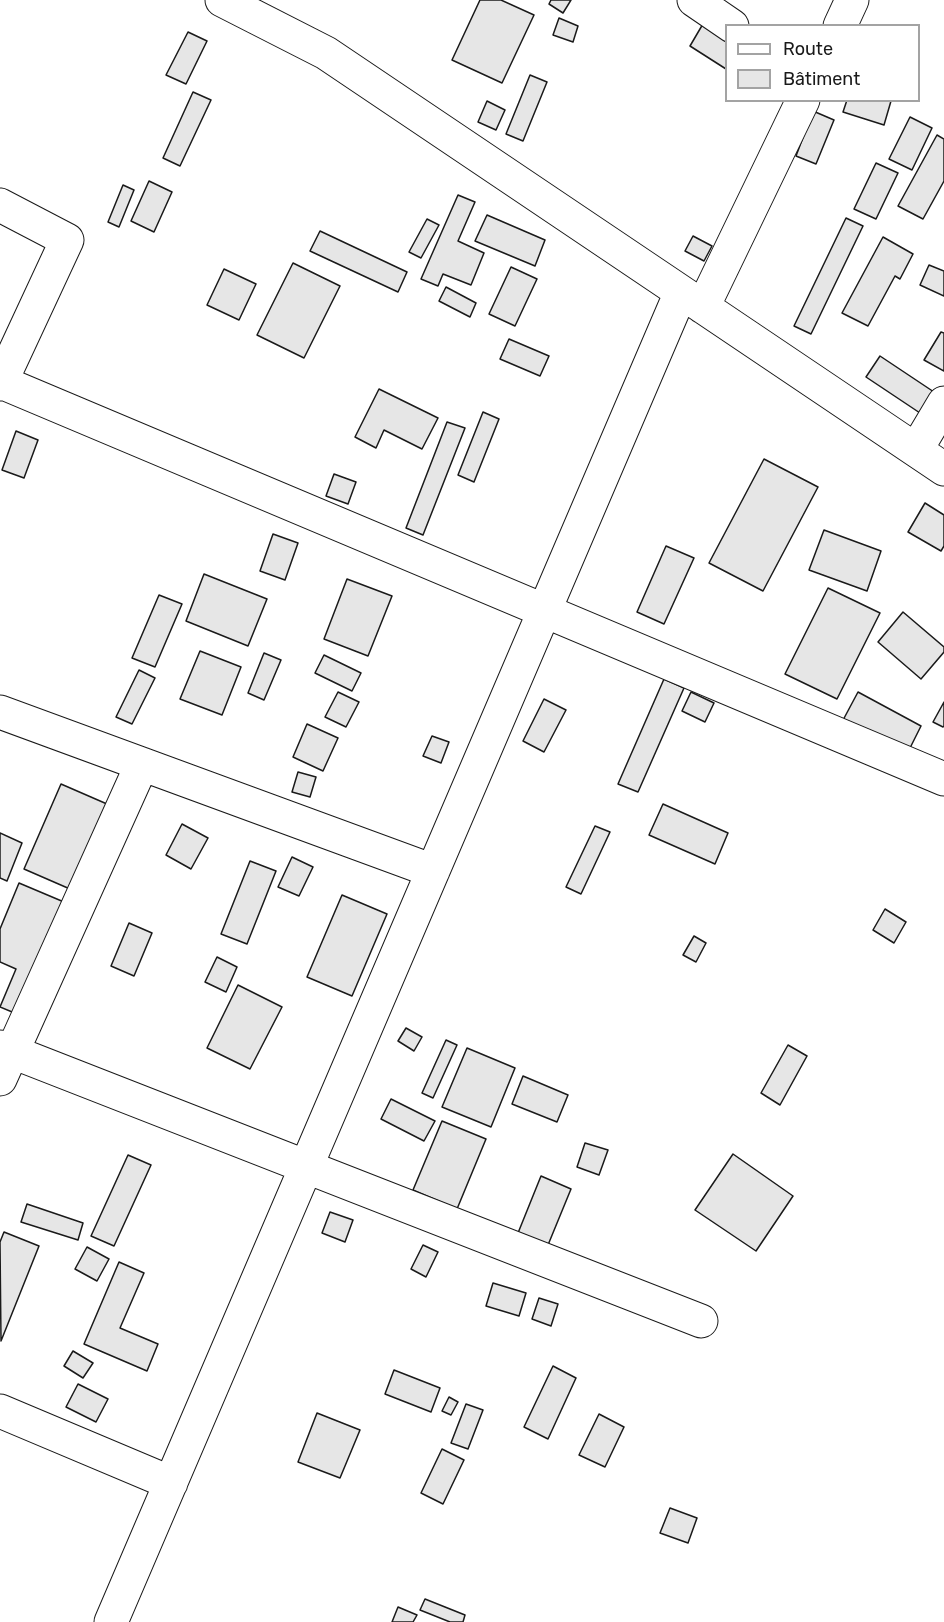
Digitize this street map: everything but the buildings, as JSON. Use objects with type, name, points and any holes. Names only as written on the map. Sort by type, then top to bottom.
[{"type":"street","points":[[222,0],[326,53],[944,469]]},
{"type":"street","points":[[694,0],[729,24]]},
{"type":"street","points":[[841,24],[852,0]]},
{"type":"street","points":[[111,1622],[544,611],[692,299],[802,102]]},
{"type":"street","points":[[0,206],[67,240],[0,383],[944,779]]},
{"type":"street","points":[[916,450],[944,403]]},
{"type":"street","points":[[0,712],[433,871]]},
{"type":"street","points":[[142,764],[4,1060],[306,1167],[701,1321]]},
{"type":"street","points":[[0,1411],[171,1483]]}]
